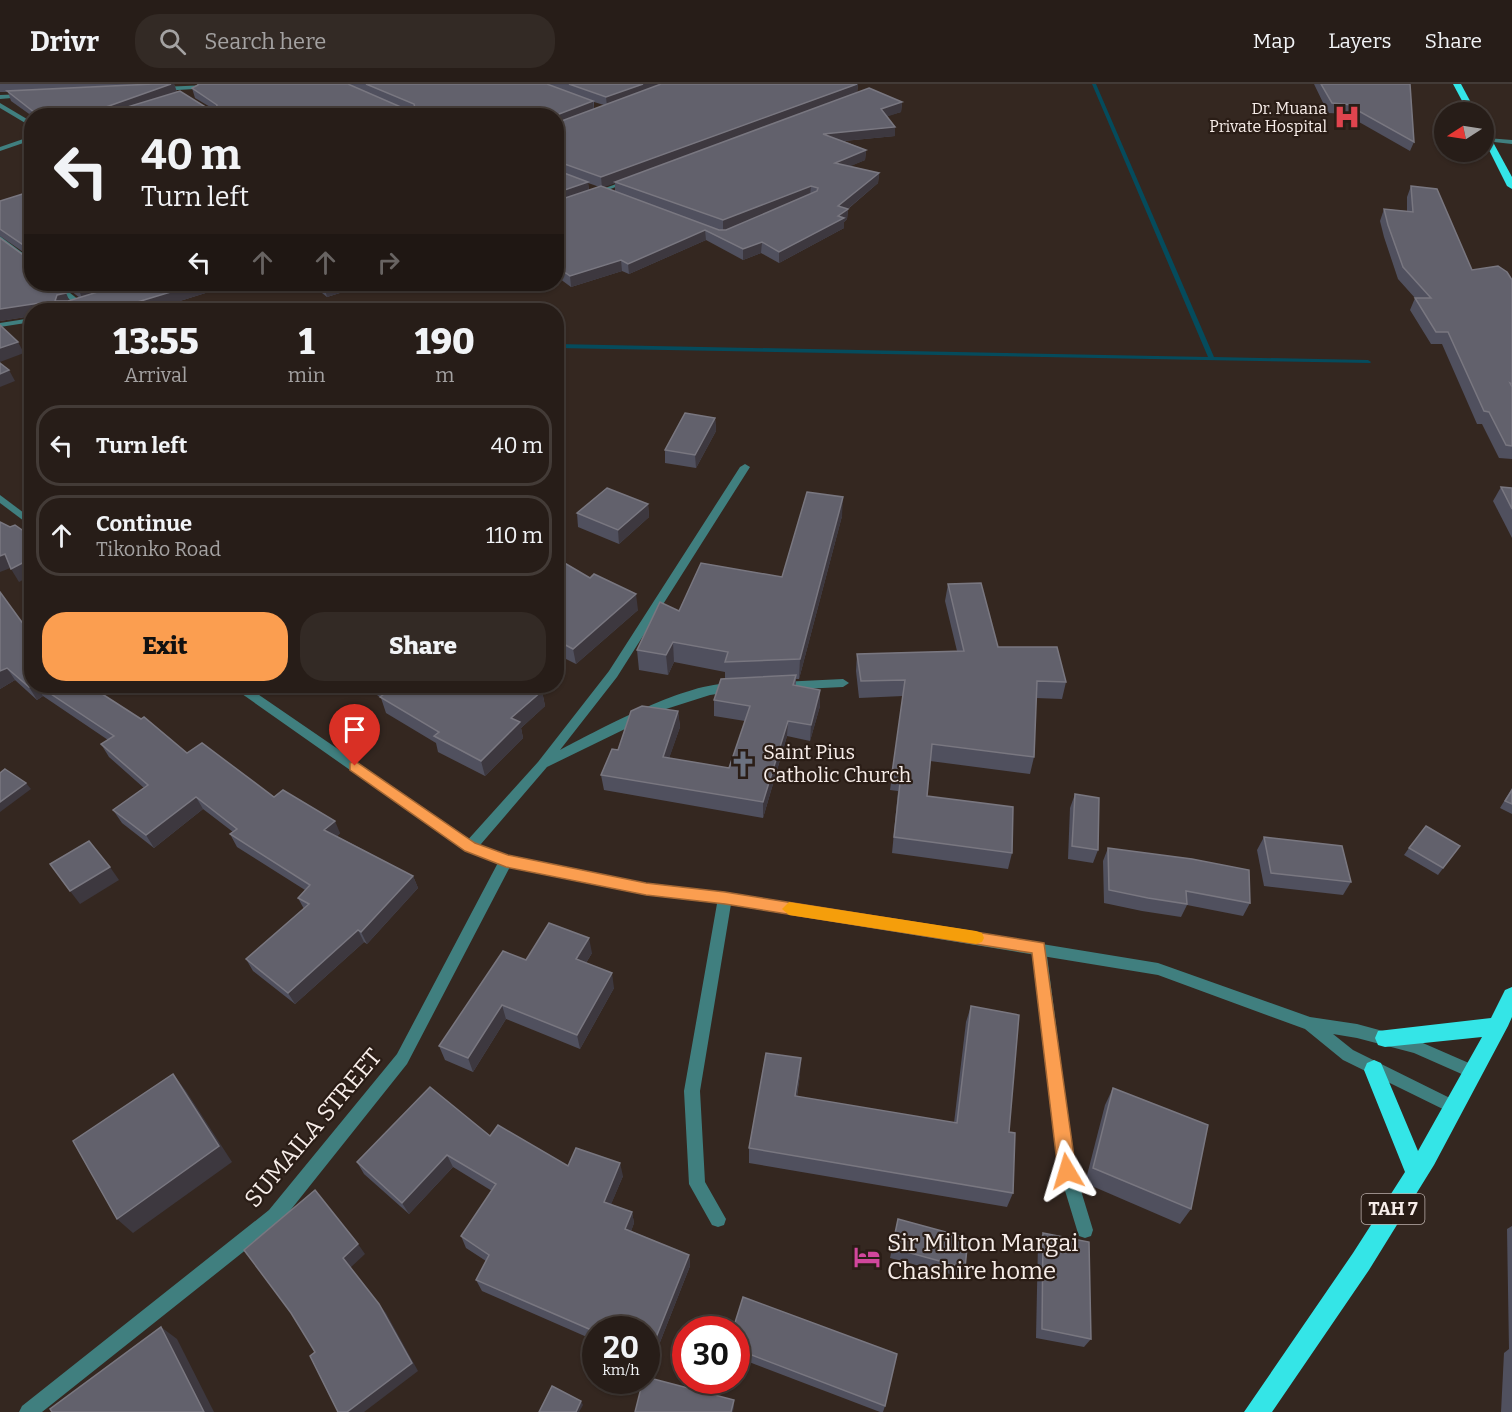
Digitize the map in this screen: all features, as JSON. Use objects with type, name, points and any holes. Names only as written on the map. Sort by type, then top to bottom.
[{"type":"highway","points":[[1457,84],[1467,102]]},
{"type":"highway","points":[[1494,152],[1511,181]]},
{"type":"highway","name":"TAH 7","points":[[1257,1412],[1312,1336],[1416,1173],[1467,1089],[1473,1072],[1512,996]]},
{"type":"highway","points":[[1385,1038],[1498,1026]]},
{"type":"highway","points":[[1374,1070],[1397,1120],[1402,1141],[1416,1173]]},
{"type":"street","points":[[158,89],[168,88],[220,87],[184,95],[168,88]]},
{"type":"street","points":[[0,97],[35,95]]},
{"type":"street","points":[[0,105],[24,119]]},
{"type":"street","points":[[1494,138],[1512,142]]},
{"type":"street","points":[[0,149],[24,141]]},
{"type":"street","points":[[588,196],[632,180]]},
{"type":"street","points":[[588,188],[609,196]]},
{"type":"street","points":[[0,238],[24,258]]},
{"type":"street","points":[[62,291],[74,303]]},
{"type":"street","points":[[89,303],[93,302]]},
{"type":"street","points":[[0,326],[24,322]]},
{"type":"street","points":[[470,847],[542,765],[613,674],[745,467]]},
{"type":"street","points":[[0,498],[24,518]]},
{"type":"street","points":[[765,686],[843,683]]},
{"type":"street","points":[[542,765],[644,714],[710,689],[743,687]]},
{"type":"street","points":[[249,693],[470,847],[506,861],[646,889],[725,898],[1158,969],[1310,1024],[1385,1038],[1416,1047],[1473,1072]]},
{"type":"street","name":"SUMAILA STREET","points":[[28,1412],[275,1216],[402,1059],[506,861]]},
{"type":"street","points":[[718,1219],[696,1184],[692,1091],[725,898]]},
{"type":"street","points":[[1039,948],[1067,1171],[1085,1230]]},
{"type":"street","points":[[1310,1024],[1348,1055],[1374,1070],[1455,1108]]},
{"type":"building","points":[[171,84],[106,107],[114,108],[29,108],[7,91]]},
{"type":"building","points":[[198,84],[348,84],[403,108],[216,108],[217,105],[192,88]]},
{"type":"building","points":[[366,84],[547,84],[593,101],[564,112],[564,108],[415,108],[414,104]]},
{"type":"building","points":[[569,84],[643,84],[606,97]]},
{"type":"building","points":[[661,84],[857,84],[601,177],[564,164],[564,120]]},
{"type":"building","points":[[1321,84],[1410,84],[1414,142],[1355,109],[1353,105],[1332,103]]},
{"type":"building","points":[[869,88],[902,102],[881,109],[895,127],[823,134],[866,150],[835,163],[879,173],[838,206],[848,209],[838,216],[844,218],[779,252],[762,242],[743,249],[705,230],[628,264],[621,260],[570,276],[564,272],[564,198],[601,186],[719,230],[726,230],[817,191],[818,188],[811,186],[723,220],[615,182]]},
{"type":"building","points":[[180,91],[207,108],[124,108]]},
{"type":"building","points":[[564,173],[588,182],[564,190]]},
{"type":"building","points":[[1411,186],[1437,189],[1472,270],[1498,266],[1507,272],[1512,280],[1512,384],[1510,383],[1512,387],[1512,446],[1506,445],[1489,412],[1484,411],[1448,332],[1436,332],[1415,298],[1431,298],[1403,267],[1384,209],[1413,212]]},
{"type":"building","points":[[24,194],[24,246],[0,229],[0,201]]},
{"type":"building","points":[[0,238],[24,256],[24,291],[64,291],[66,293],[57,295],[55,301],[68,301],[101,291],[174,291],[134,303],[46,302],[24,303],[24,305],[0,309]]},
{"type":"building","points":[[0,325],[18,342],[0,348]]},
{"type":"building","points":[[0,363],[9,370],[0,374]]},
{"type":"building","points":[[685,413],[715,418],[695,455],[665,450]]},
{"type":"building","points":[[1501,487],[1512,488],[1512,509]]},
{"type":"building","points":[[607,488],[648,504],[618,530],[577,513]]},
{"type":"building","points":[[807,492],[843,497],[800,659],[725,662],[728,652],[673,642],[666,655],[637,650],[660,602],[679,611],[701,563],[782,577]]},
{"type":"building","points":[[0,522],[10,527],[15,525],[24,531],[24,562],[11,569],[5,554],[0,556]]},
{"type":"building","points":[[564,563],[590,578],[594,574],[636,594],[573,649],[564,644]]},
{"type":"building","points":[[981,583],[998,647],[1057,647],[1066,682],[1037,681],[1034,757],[932,744],[927,796],[1013,807],[1012,853],[894,837],[901,774],[892,773],[905,680],[861,681],[857,654],[964,651],[948,584]]},
{"type":"building","points":[[0,592],[24,625],[24,683],[7,668],[0,671]]},
{"type":"building","points":[[796,675],[793,685],[820,690],[811,725],[788,721],[763,802],[601,775],[612,749],[618,750],[631,711],[642,706],[678,711],[663,757],[729,768],[750,706],[714,700],[721,679]]},
{"type":"building","points":[[50,693],[101,693],[141,719],[144,717],[187,753],[202,743],[274,797],[283,790],[335,821],[324,830],[413,876],[361,932],[358,930],[288,993],[246,959],[309,904],[298,898],[310,885],[230,834],[237,829],[196,797],[146,835],[113,810],[148,785],[101,744],[114,736]]},
{"type":"building","points":[[386,693],[540,693],[511,718],[520,722],[481,761],[434,736],[439,732],[380,697]]},
{"type":"building","points":[[5,769],[26,783],[0,802],[0,773]]},
{"type":"building","points":[[1512,790],[1512,804],[1505,801]]},
{"type":"building","points":[[1075,794],[1099,798],[1098,850],[1072,846]]},
{"type":"building","points":[[1426,826],[1460,846],[1443,868],[1409,848]]},
{"type":"building","points":[[1264,837],[1342,846],[1351,882],[1271,873]]},
{"type":"building","points":[[89,841],[110,867],[70,891],[50,864]]},
{"type":"building","points":[[1108,848],[1192,859],[1249,870],[1250,903],[1186,891],[1187,904],[1109,890]]},
{"type":"building","points":[[549,923],[589,938],[576,959],[612,973],[577,1035],[502,1005],[468,1058],[439,1046],[503,951],[526,960]]},
{"type":"building","points":[[971,1006],[1019,1015],[1009,1132],[1015,1133],[1013,1193],[749,1148],[766,1053],[801,1058],[795,1096],[957,1123]]},
{"type":"building","points":[[173,1074],[219,1146],[117,1219],[73,1141]]},
{"type":"building","points":[[430,1087],[490,1136],[498,1125],[568,1166],[576,1148],[620,1163],[604,1202],[632,1212],[625,1229],[689,1255],[660,1328],[660,1316],[582,1316],[582,1326],[476,1280],[489,1255],[461,1236],[496,1184],[447,1155],[402,1203],[357,1162]]},
{"type":"building","points":[[1113,1088],[1208,1125],[1191,1209],[1093,1168]]},
{"type":"building","points":[[315,1190],[358,1244],[343,1258],[379,1304],[412,1363],[347,1412],[338,1412],[310,1356],[315,1352],[291,1313],[244,1250]]},
{"type":"building","points":[[898,1219],[968,1238],[965,1268],[892,1248]]},
{"type":"building","points":[[1043,1233],[1089,1242],[1091,1339],[1042,1329]]},
{"type":"building","points":[[743,1297],[897,1354],[885,1406],[750,1354],[750,1316],[737,1316]]},
{"type":"building","points":[[161,1327],[204,1412],[52,1412],[50,1409]]},
{"type":"building","points":[[660,1381],[672,1384],[672,1394],[711,1394],[734,1400],[731,1412],[635,1412],[640,1394],[660,1394]]},
{"type":"building","points":[[552,1386],[581,1401],[576,1412],[539,1412]]},
{"type":"waterway","points":[[1094,84],[1211,357]]},
{"type":"waterway","points":[[564,346],[1368,362]]},
{"type":"slow traffic","points":[[789,909],[976,938]]},
{"type":"place","name":"Dr. Muana Private Hospital","points":[[1347,117]]},
{"type":"place","name":"Saint Pius Catholic Church","points":[[743,764]]},
{"type":"place","name":"Sir Milton Margai Chashire home","points":[[867,1257]]},
{"type":"route","points":[[355,766],[470,847],[506,861],[646,889],[725,898],[1039,948],[1067,1171]]}]
